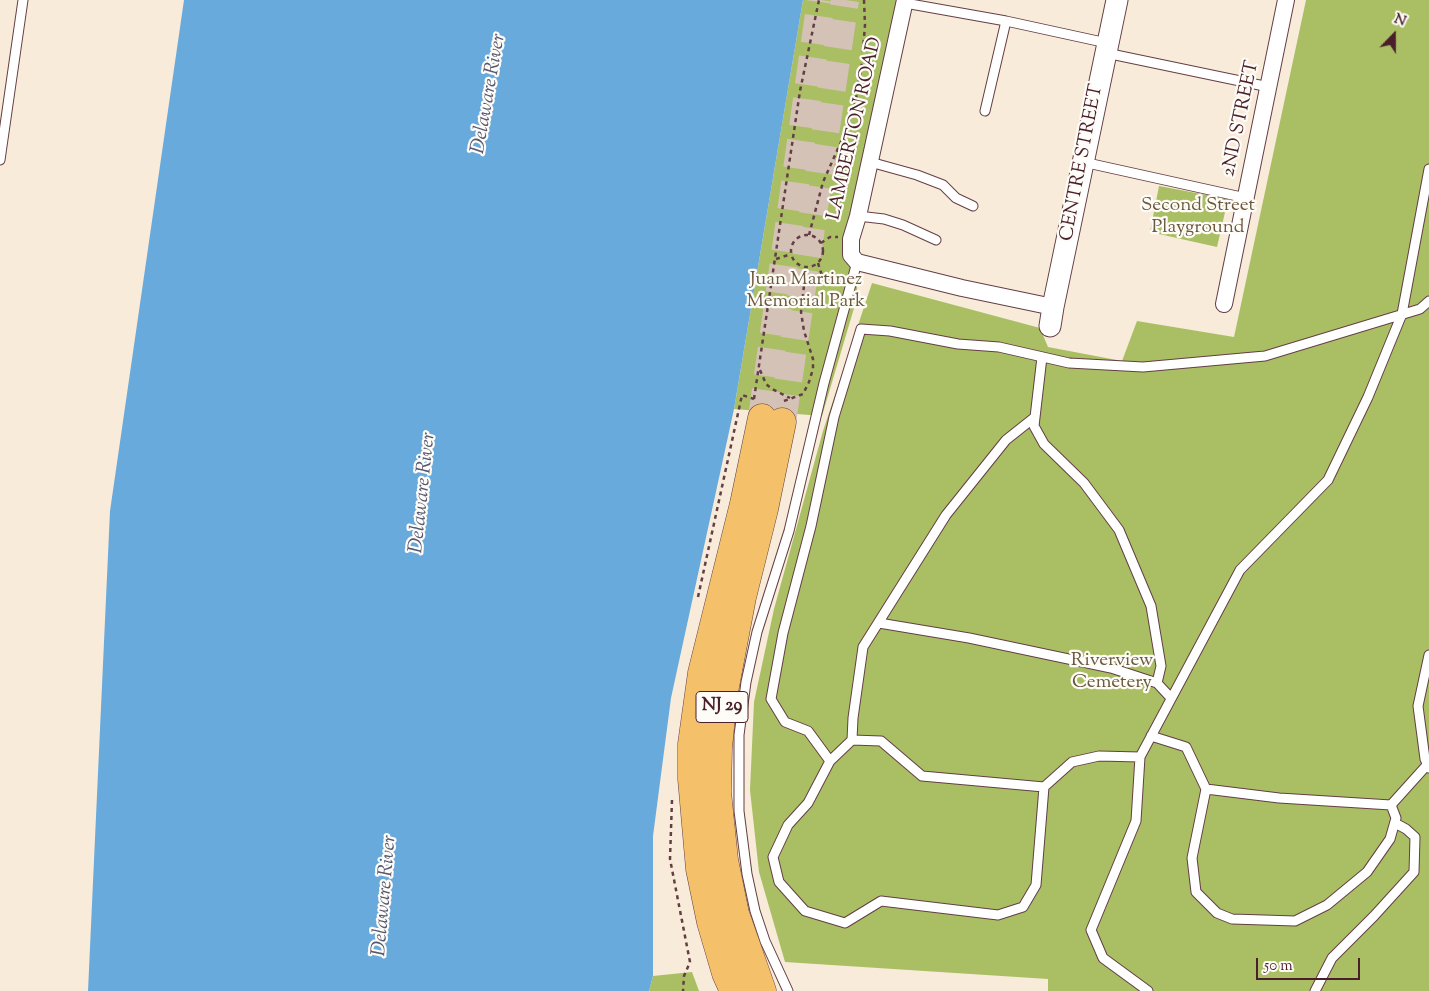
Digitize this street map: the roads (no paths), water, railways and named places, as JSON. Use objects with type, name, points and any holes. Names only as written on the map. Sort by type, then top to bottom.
[{"type":"highway","name":"NJ 29","points":[[734,991],[726,973],[711,922],[700,869],[692,779],[692,744],[702,673],[744,504],[772,407],[764,509],[742,597],[724,696],[718,748],[717,792],[724,860],[735,914],[762,991]]},
{"type":"highway","points":[[700,869],[697,924],[716,991]]},
{"type":"street","name":"CENTRE STREET","points":[[1052,316],[1117,0]]},
{"type":"street","name":"2ND STREET","points":[[1224,304],[1286,0]]},
{"type":"street","name":"LAMBERTON ROAD","points":[[856,265],[851,255],[851,239],[858,216],[905,2]]},
{"type":"street","points":[[856,265],[962,288],[1052,316]]},
{"type":"lane","points":[[0,160],[23,0]]},
{"type":"lane","points":[[905,2],[1006,21],[1106,48],[1269,87]]},
{"type":"lane","points":[[985,111],[1006,21]]},
{"type":"lane","points":[[870,162],[917,175],[944,186],[956,198],[973,206]]},
{"type":"lane","points":[[1083,162],[1246,198]]},
{"type":"lane","points":[[1148,991],[1102,958],[1091,930],[1136,821],[1140,757],[1240,570],[1328,480],[1368,397],[1402,314],[1429,169]]},
{"type":"lane","points":[[858,216],[884,219],[903,225],[936,240]]},
{"type":"lane","points":[[788,991],[764,942],[747,874],[739,811],[739,735],[746,682],[755,641],[789,531],[824,383],[856,265]]},
{"type":"lane","points":[[830,761],[808,731],[785,722],[771,699],[783,633],[811,526],[834,416],[861,329],[890,331],[958,344],[999,347],[1069,363],[1144,367],[1265,356],[1420,308],[1429,301]]},
{"type":"lane","points":[[1042,357],[1034,426],[1044,444],[1084,483],[1119,530],[1151,606],[1161,666],[1157,683]]},
{"type":"lane","points":[[1035,417],[1006,440],[946,515],[863,647],[853,718],[852,740],[830,761],[808,803],[788,825],[773,857],[779,882],[805,911],[845,922],[880,901],[998,914],[1023,907],[1036,885],[1044,787],[1072,762],[1100,756],[1140,757]]},
{"type":"lane","points":[[879,623],[969,638],[1111,668],[1157,683],[1171,698]]},
{"type":"lane","points":[[1391,805],[1428,766],[1418,706],[1429,655]]},
{"type":"lane","points":[[1151,736],[1186,747],[1206,788],[1192,858],[1196,892],[1217,913],[1232,919],[1295,921],[1327,905],[1367,872],[1390,839],[1396,818],[1391,805]]},
{"type":"lane","points":[[852,740],[881,741],[922,776],[1044,787]]},
{"type":"lane","points":[[1206,788],[1280,798],[1391,805]]},
{"type":"lane","points":[[1314,991],[1332,958],[1414,872],[1415,837],[1395,823]]},
{"type":"water","name":"Delaware River","points":[[184,0],[803,0],[734,409],[671,698],[653,836],[653,976],[649,991],[88,991],[110,511]]},
{"type":"tunnel","points":[[762,418],[821,0]]},
{"type":"tunnel","points":[[782,422],[845,0]]},
{"type":"park label","name":"Second Street Playground","points":[[1198,218]]},
{"type":"park label","name":"Juan Martinez Memorial Park","points":[[806,292]]},
{"type":"park label","name":"Riverview Cemetery","points":[[1112,673]]}]
